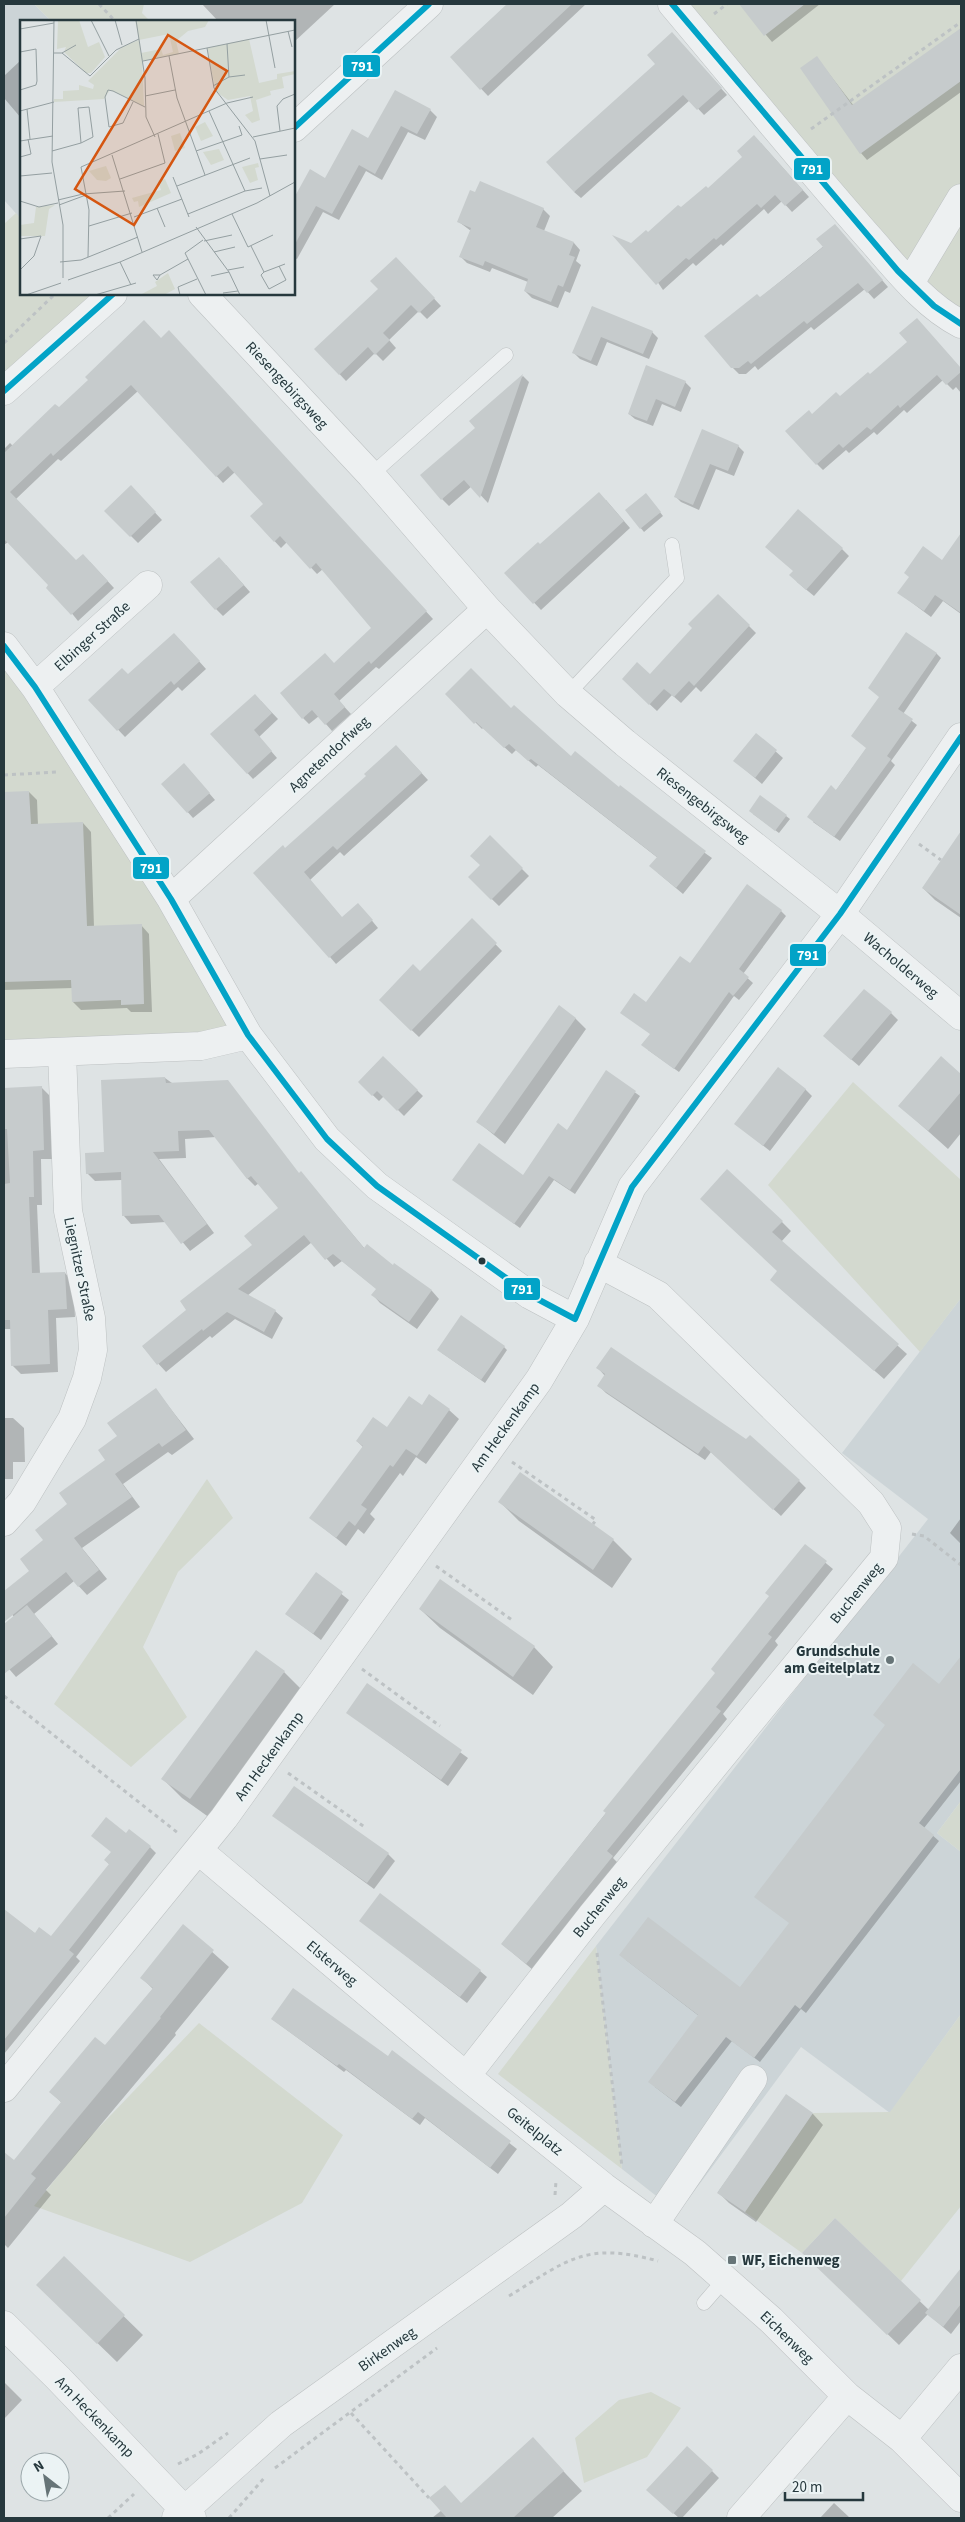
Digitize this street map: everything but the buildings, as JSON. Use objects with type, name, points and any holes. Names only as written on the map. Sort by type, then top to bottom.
[{"type":"street","points":[[295,127],[428,4]]},
{"type":"street","points":[[672,4],[847,212],[910,283],[930,303],[961,324]]},
{"type":"street","points":[[910,283],[961,198]]},
{"type":"street","points":[[4,391],[112,295]]},
{"type":"street","name":"Riesengebirgsweg","points":[[203,295],[371,475],[487,608],[568,694],[625,743],[840,914]]},
{"type":"street","name":"Elbinger Straße","points":[[36,687],[148,585]]},
{"type":"street","name":"Agnetendorfweg","points":[[171,899],[487,608]]},
{"type":"street","points":[[4,646],[36,687],[171,899],[248,1035],[327,1139],[377,1186],[530,1295],[575,1319]]},
{"type":"street","name":"Am Heckenkamp","points":[[4,2088],[198,1850],[267,1758],[539,1380],[575,1319],[632,1187],[840,914],[961,737]]},
{"type":"street","name":"Wacholderweg","points":[[840,914],[961,1016]]},
{"type":"street","points":[[4,1054],[201,1046],[248,1035]]},
{"type":"street","name":"Liegnitzer Straße","points":[[4,1522],[22,1502],[72,1419],[87,1378],[93,1350],[91,1318],[68,1211],[62,1052]]},
{"type":"street","points":[[598,1263],[658,1295],[872,1503],[886,1528]]},
{"type":"street","name":"Buchenweg","points":[[466,2076],[592,1915],[884,1558],[886,1528]]},
{"type":"street","name":"Elsterweg","points":[[198,1850],[466,2076]]},
{"type":"street","name":"Geitelplatz","points":[[466,2076],[613,2194]]},
{"type":"street","points":[[654,2224],[753,2079]]},
{"type":"street","name":"Eichenweg","points":[[613,2194],[694,2253],[771,2320],[847,2396],[902,2439],[961,2498]]},
{"type":"street","name":"Birkenweg","points":[[184,2515],[281,2424],[572,2216],[613,2194]]},
{"type":"street","name":"Am Heckenkamp","points":[[4,2325],[184,2515]]},
{"type":"street","points":[[902,2439],[961,2368]]},
{"type":"street","points":[[741,2518],[847,2396]]},
{"type":"lane","points":[[371,475],[506,355]]},
{"type":"lane","points":[[568,694],[677,578],[672,545]]},
{"type":"lane","points":[[704,2303],[724,2280]]},
{"type":"path","points":[[99,4],[114,20]]},
{"type":"path","points":[[817,125],[961,22]]},
{"type":"path","points":[[4,343],[54,295]]},
{"type":"path","points":[[4,775],[89,770]]},
{"type":"path","points":[[491,1447],[596,1520],[593,1524]]},
{"type":"path","points":[[886,1528],[924,1536],[961,1565]]},
{"type":"path","points":[[416,1551],[512,1620]]},
{"type":"path","points":[[342,1654],[440,1726]]},
{"type":"path","points":[[4,1696],[198,1850]]},
{"type":"path","points":[[267,1758],[366,1828]]},
{"type":"path","points":[[592,1915],[625,2194],[613,2194]]},
{"type":"path","points":[[506,2298],[580,2255],[604,2252],[640,2256],[661,2262]]},
{"type":"path","points":[[229,2518],[267,2474],[443,2343]]},
{"type":"path","points":[[350,2414],[429,2498]]},
{"type":"shaded area","points":[[4,4],[34,4],[50,20],[20,20],[20,218],[4,200]]},
{"type":"shaded area","points":[[34,4],[144,4],[142,13],[149,20],[50,20]]},
{"type":"shaded area","points":[[672,4],[961,4],[961,324]]},
{"type":"shaded area","points":[[16,213],[20,218],[20,295],[109,295],[4,390],[4,224]]},
{"type":"shaded area","points":[[4,655],[86,775],[231,1028],[186,1043],[4,1054]]},
{"type":"shaded area","points":[[853,1082],[961,1180],[961,1298],[920,1352],[768,1185]]},
{"type":"shaded area","name":"Grundschule am Geitelplatz","points":[[961,1298],[961,1801],[937,1833],[961,1852],[961,2014],[890,2113],[801,2047],[678,2213],[622,2169],[596,1946],[928,1519],[842,1453]]},
{"type":"shaded area","points":[[207,1479],[233,1518],[178,1572],[143,1647],[187,1717],[131,1767],[54,1704]]},
{"type":"shaded area","points":[[961,1801],[961,1852],[937,1833]]},
{"type":"shaded area","points":[[596,1946],[622,2169],[498,2074]]},
{"type":"shaded area","points":[[961,2014],[961,2206],[901,2281],[835,2218],[802,2253],[745,2212],[813,2113],[890,2112]]},
{"type":"shaded area","points":[[199,2023],[343,2135],[302,2203],[190,2262],[34,2206],[85,2142]]},
{"type":"shaded area","points":[[651,2392],[681,2408],[647,2457],[584,2483],[575,2438],[619,2400]]},
{"type":"transit line","name":"791","points":[[295,127],[429,4]]},
{"type":"transit line","name":"791","points":[[672,4],[898,271],[934,306],[961,324]]},
{"type":"transit line","name":"791","points":[[4,391],[112,295]]},
{"type":"transit line","name":"791","points":[[4,646],[35,687],[171,899],[248,1035],[327,1139],[377,1186],[530,1295],[575,1319],[632,1187],[840,914],[961,737]]},
{"type":"place","name":"Grundschule am Geitelplatz","points":[[890,1660]]},
{"type":"place","name":"WF, Eichenweg","points":[[732,2260]]}]
